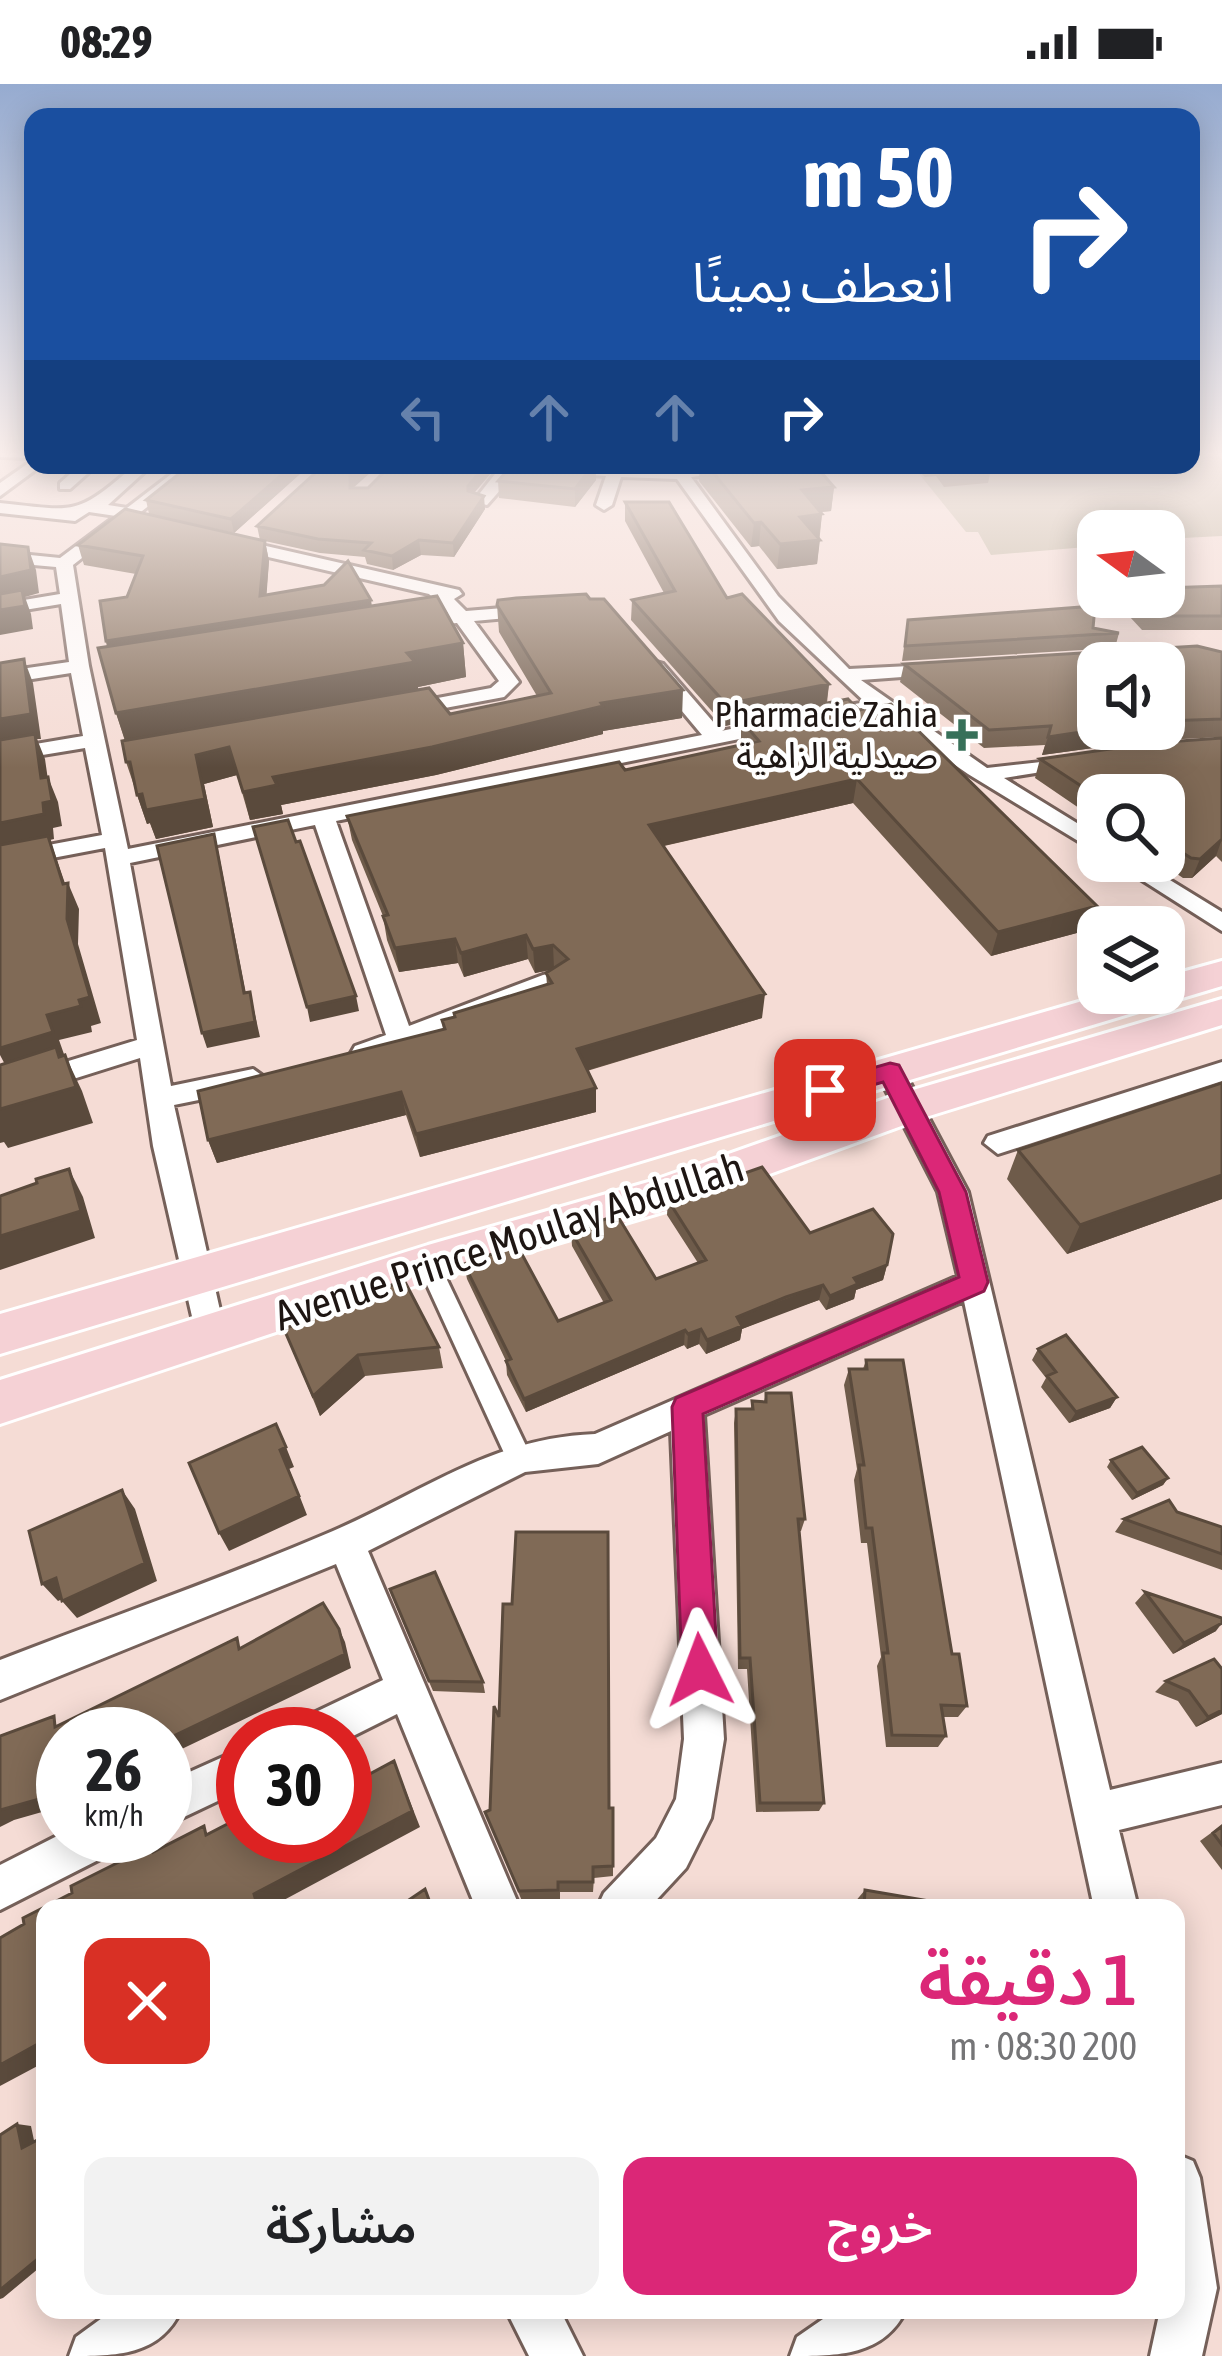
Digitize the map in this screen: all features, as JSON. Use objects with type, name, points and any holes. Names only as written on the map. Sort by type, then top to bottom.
[{"type":"main road","name":"Avenue Prince Moulay Abdullah","points":[[1185,989],[1219,987]]},
{"type":"main road","name":"Avenue Prince Moulay Abdullah","points":[[0,1334],[196,1276],[900,1089],[1219,987]]},
{"type":"main road","name":"Avenue Prince Moulay Abdullah","points":[[0,1402],[428,1263],[660,1196],[900,1089],[1098,1014]]},
{"type":"street","points":[[0,557],[64,563],[75,556]]},
{"type":"street","points":[[285,556],[436,591],[547,609],[388,626]]},
{"type":"street","points":[[741,556],[785,616],[847,675],[984,775],[1077,833]]},
{"type":"street","points":[[64,563],[67,598],[107,755],[149,1046],[210,1337]]},
{"type":"street","points":[[370,716],[487,696],[506,688],[509,682],[461,616],[436,591]]},
{"type":"street","points":[[0,609],[67,598]]},
{"type":"street","points":[[638,647],[715,736]]},
{"type":"street","points":[[847,675],[964,666]]},
{"type":"street","points":[[0,678],[88,672]]},
{"type":"street","points":[[0,861],[324,819],[885,704]]},
{"type":"street","points":[[0,756],[107,755]]},
{"type":"street","points":[[984,775],[1099,758]]},
{"type":"street","points":[[324,819],[401,1040]]},
{"type":"street","points":[[1157,882],[1222,922]]},
{"type":"street","points":[[331,1063],[552,981]]},
{"type":"street","points":[[0,1092],[149,1046]]},
{"type":"street","points":[[159,1098],[288,1071]]},
{"type":"street","points":[[998,1143],[1222,1071]]},
{"type":"street","points":[[900,1089],[953,1192],[1114,1899]]},
{"type":"street","points":[[428,1263],[519,1459]]},
{"type":"street","points":[[0,1680],[346,1543],[519,1459],[547,1451],[598,1449],[974,1282]]},
{"type":"street","points":[[628,1899],[671,1853],[696,1803],[704,1739],[687,1407]]},
{"type":"street","points":[[346,1543],[494,1899]]},
{"type":"street","points":[[369,1707],[405,1690]]},
{"type":"street","points":[[1096,1815],[1222,1784]]},
{"type":"street","points":[[0,1888],[49,1863]]},
{"type":"street","points":[[1185,2245],[1191,2288],[1185,2315]]},
{"type":"street","points":[[95,2356],[143,2319]]},
{"type":"street","points":[[537,2319],[557,2356]]},
{"type":"street","points":[[816,2356],[867,2319]]},
{"type":"street","points":[[1176,2356],[1184,2319]]},
{"type":"building","points":[[0,556],[29,556],[31,570],[0,577]]},
{"type":"building","points":[[143,556],[264,556],[260,596],[324,585],[348,561],[371,600],[106,641],[100,601],[127,597]]},
{"type":"building","points":[[655,556],[702,556],[727,598],[742,594],[829,684],[726,704],[632,600],[675,591]]},
{"type":"building","points":[[1222,586],[1222,616],[1185,616],[1185,587]]},
{"type":"building","points":[[22,590],[25,606],[0,610],[0,594]]},
{"type":"building","points":[[586,594],[590,599],[604,599],[683,690],[601,703],[603,706],[432,747],[273,777],[277,785],[243,792],[229,747],[196,755],[205,799],[146,810],[142,794],[137,795],[122,741],[429,688],[450,714],[551,693],[498,600]]},
{"type":"building","points":[[437,596],[463,643],[407,653],[415,662],[116,713],[98,648]]},
{"type":"building","points":[[1077,607],[1077,618],[1094,618],[1093,628],[1119,633],[905,646],[908,620]]},
{"type":"building","points":[[1185,647],[1222,652],[1222,719],[1185,720]]},
{"type":"building","points":[[1077,653],[1077,733],[1048,737],[1051,726],[989,730],[904,664]]},
{"type":"building","points":[[24,659],[31,714],[0,719],[0,663]]},
{"type":"building","points":[[848,699],[859,710],[891,704],[1097,906],[1077,906],[1077,911],[998,932],[857,779],[649,825],[765,994],[577,1049],[596,1088],[416,1134],[401,1092],[208,1140],[198,1091],[445,1029],[442,1020],[455,1017],[454,1013],[552,983],[546,973],[568,959],[553,945],[533,949],[526,935],[461,953],[455,939],[395,948],[383,916],[388,915],[347,816],[619,762],[625,770],[759,741],[741,720]]},
{"type":"building","points":[[35,734],[41,778],[48,777],[52,801],[43,803],[44,814],[0,823],[0,740]]},
{"type":"building","points":[[1222,738],[1222,839],[1200,859],[1185,854],[1185,774],[1077,774],[1077,783],[1040,759],[1103,750],[1185,750],[1185,741]]},
{"type":"building","points":[[288,820],[296,842],[300,841],[356,996],[307,1007],[253,827]]},
{"type":"building","points":[[214,834],[244,993],[250,992],[255,1022],[202,1033],[157,846]]},
{"type":"building","points":[[48,836],[63,884],[68,883],[67,919],[90,997],[79,1000],[81,1006],[47,1015],[53,1032],[0,1048],[0,845]]},
{"type":"building","points":[[56,1047],[59,1057],[65,1055],[76,1087],[0,1109],[0,1065]]},
{"type":"building","points":[[1222,1083],[1222,1175],[1080,1225],[1018,1150]]},
{"type":"building","points":[[762,1167],[810,1233],[873,1209],[893,1234],[887,1265],[854,1278],[858,1284],[830,1296],[823,1285],[786,1297],[737,1317],[742,1326],[707,1340],[701,1329],[688,1334],[685,1330],[524,1399],[506,1361],[511,1359],[464,1264],[517,1245],[558,1321],[611,1300],[571,1231],[617,1215],[656,1279],[706,1260],[668,1200]]},
{"type":"building","points":[[69,1169],[81,1211],[0,1236],[0,1196]]},
{"type":"building","points":[[404,1280],[439,1347],[358,1355],[313,1396],[284,1329]]},
{"type":"building","points":[[1066,1335],[1117,1397],[1076,1412],[1047,1376],[1056,1372],[1038,1349]]},
{"type":"building","points":[[866,1360],[903,1360],[952,1654],[959,1654],[967,1706],[941,1705],[946,1736],[892,1735],[883,1653],[888,1653],[872,1528],[866,1528],[859,1465],[864,1465],[849,1369],[867,1369]]},
{"type":"building","points":[[766,1393],[791,1393],[805,1519],[798,1519],[824,1803],[760,1803],[750,1658],[740,1658],[736,1409],[753,1409],[752,1401],[766,1402]]},
{"type":"building","points":[[276,1424],[286,1447],[280,1450],[299,1496],[219,1533],[189,1463]]},
{"type":"building","points":[[1142,1447],[1168,1478],[1137,1493],[1111,1460]]},
{"type":"building","points":[[122,1490],[145,1563],[62,1601],[56,1578],[42,1584],[29,1531]]},
{"type":"building","points":[[1169,1500],[1177,1512],[1222,1527],[1222,1554],[1124,1519]]},
{"type":"building","points":[[516,1532],[608,1532],[613,1866],[593,1867],[593,1882],[558,1882],[558,1890],[519,1891],[485,1812],[490,1810],[494,1706],[499,1717],[503,1604],[512,1604]]},
{"type":"building","points":[[435,1572],[483,1682],[429,1681],[390,1589]]},
{"type":"building","points":[[1145,1592],[1222,1618],[1222,1623],[1184,1643]]},
{"type":"building","points":[[323,1603],[339,1629],[345,1654],[234,1707],[216,1707],[216,1716],[192,1727],[192,1707],[96,1707],[237,1638],[239,1649]]},
{"type":"building","points":[[1214,1659],[1222,1669],[1222,1710],[1208,1717],[1189,1691],[1166,1681]]},
{"type":"building","points":[[36,1723],[36,1800],[0,1810],[0,1736]]},
{"type":"building","points":[[394,1761],[412,1811],[372,1832],[372,1773]]},
{"type":"building","points":[[204,1826],[206,1835],[216,1830],[216,1863],[313,1863],[254,1894],[255,1899],[60,1899],[72,1893],[71,1886],[117,1863],[192,1863],[192,1832]]},
{"type":"building","points":[[425,1889],[429,1899],[410,1899]]},
{"type":"building","points":[[865,1890],[918,1899],[864,1899]]},
{"type":"building","points":[[36,1911],[36,2045],[0,2065],[0,1938],[24,1924],[23,1918]]},
{"type":"building","points":[[17,2124],[22,2148],[36,2141],[36,2260],[0,2290],[0,2135]]},
{"type":"place","name":"Pharmacie Zahia صيدلية الزاهية","points":[[962,735]]},
{"type":"route","points":[[700,1670],[687,1407],[974,1282],[953,1192],[890,1071],[825,1090]]}]
